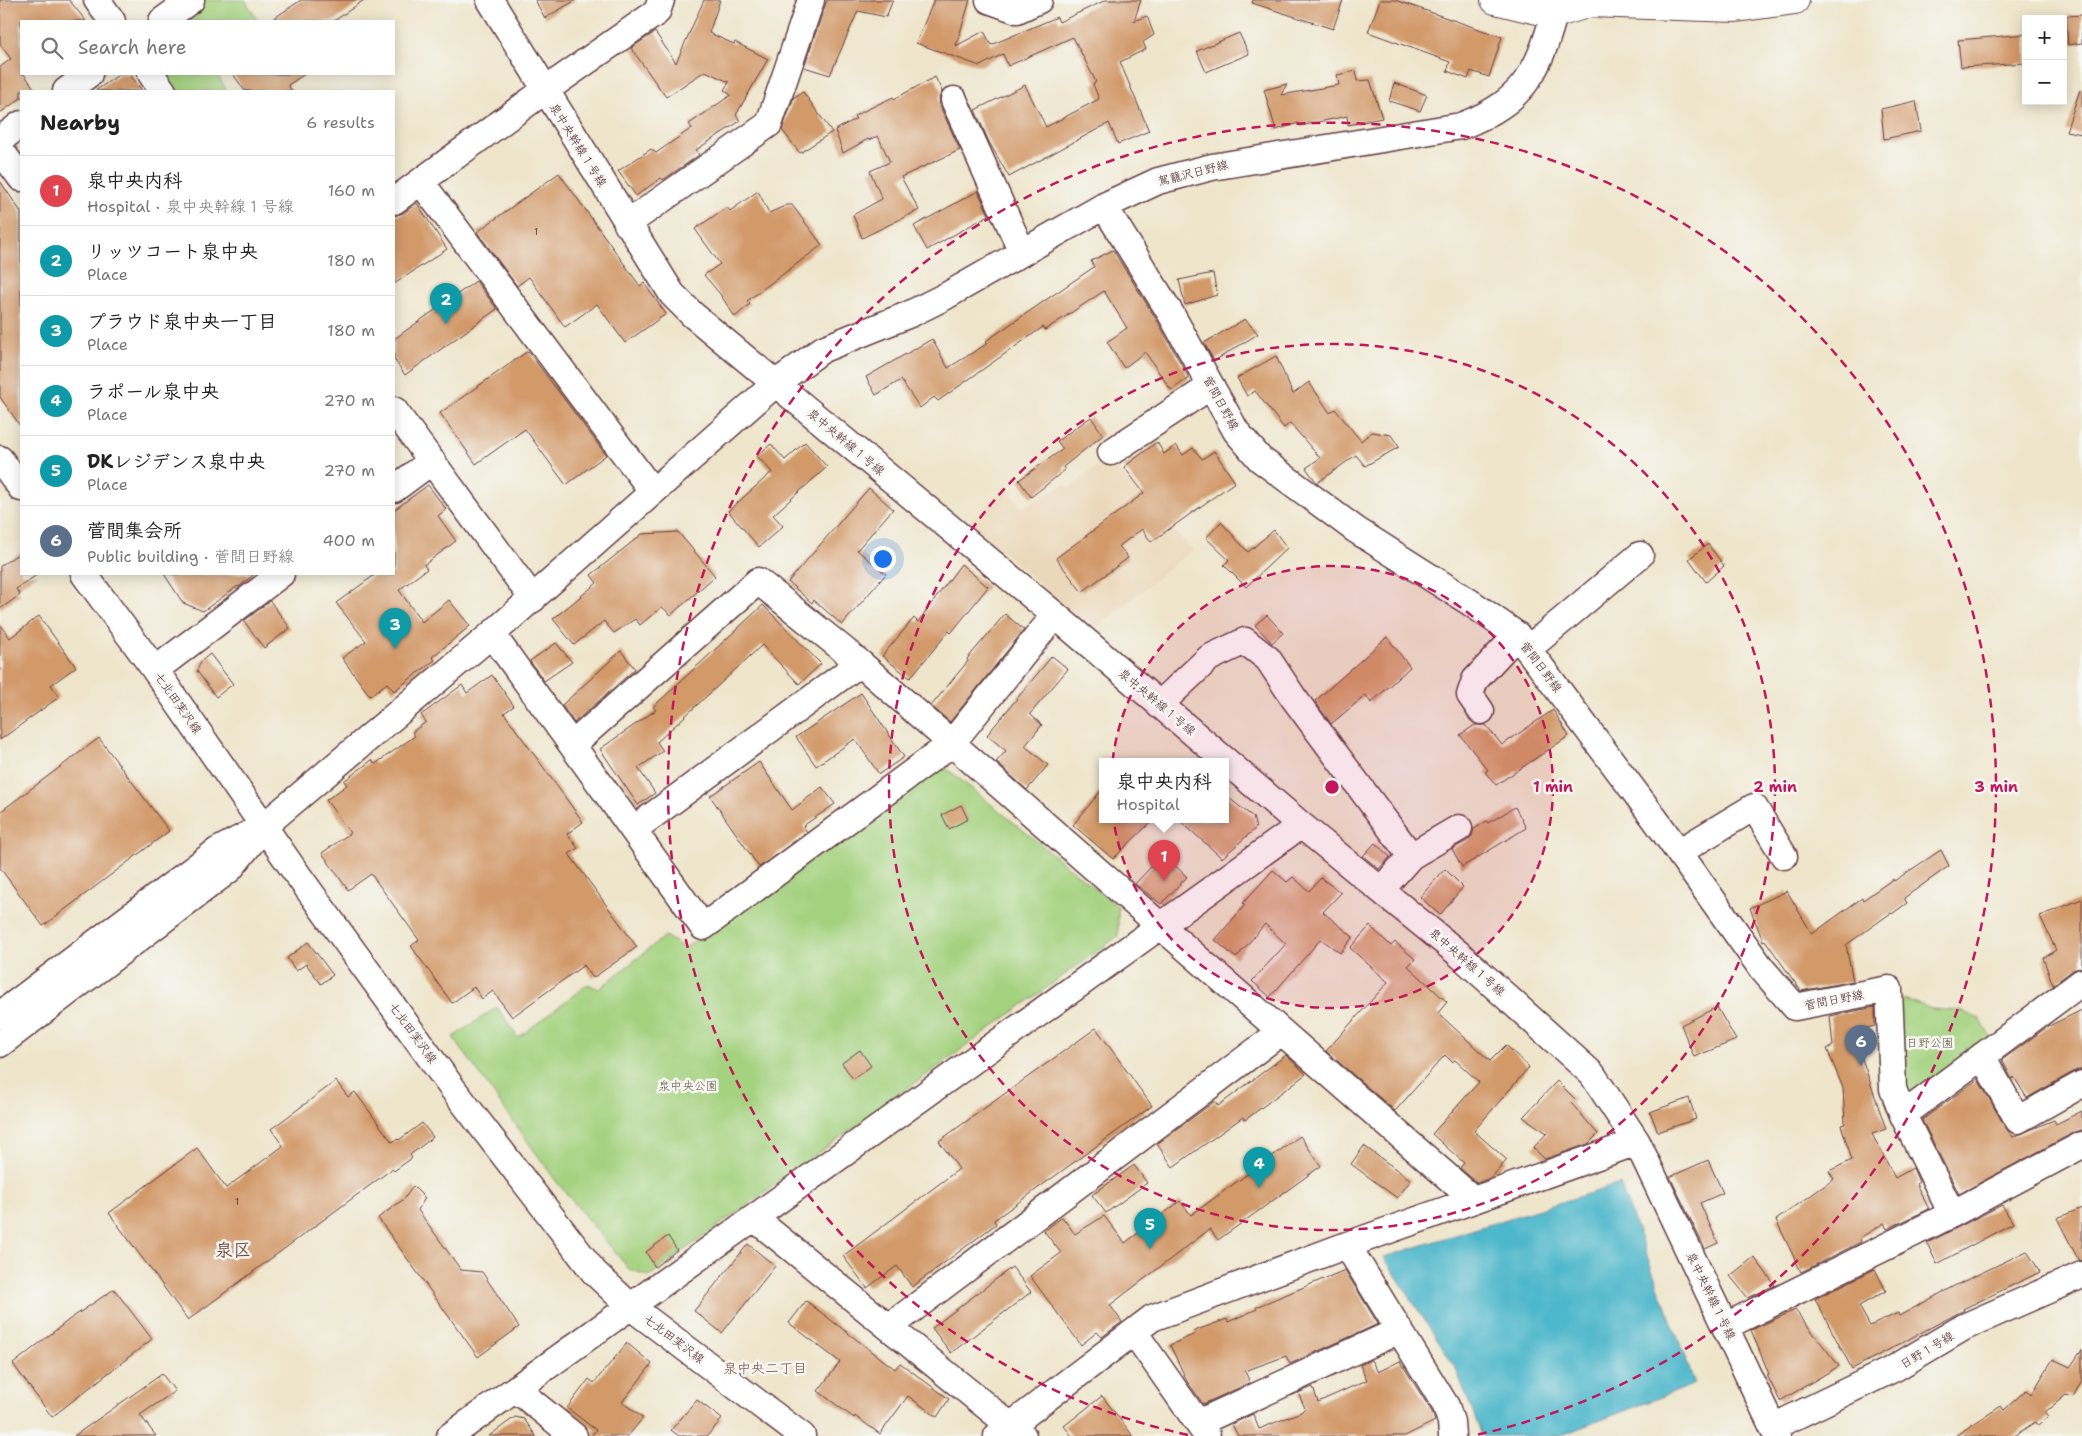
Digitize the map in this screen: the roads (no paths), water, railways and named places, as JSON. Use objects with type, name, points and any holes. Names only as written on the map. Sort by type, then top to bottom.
[{"type":"main road","points":[[1494,0],[1556,7],[1583,1],[1736,8],[1795,0]]},
{"type":"street","points":[[96,0],[111,20]]},
{"type":"street","points":[[163,20],[191,0]]},
{"type":"street","name":"泉中央幹線１号線","points":[[490,0],[544,91],[672,294],[693,315],[1055,615],[1222,758]]},
{"type":"street","points":[[395,201],[544,91],[657,12],[662,0]]},
{"type":"street","points":[[627,224],[769,124],[811,0]]},
{"type":"street","points":[[989,0],[1017,10],[1039,0]]},
{"type":"street","name":"駕籠沢日野線","points":[[264,826],[533,599],[775,384],[823,349],[924,306],[1104,206],[1158,181],[1212,167],[1461,126],[1481,118],[1498,110],[1512,99],[1526,83],[1536,66],[1556,7]]},
{"type":"street","points":[[67,90],[89,75]]},
{"type":"street","points":[[152,75],[162,90]]},
{"type":"street","points":[[954,100],[1022,252]]},
{"type":"street","points":[[0,140],[20,125]]},
{"type":"street","points":[[0,149],[20,177]]},
{"type":"street","points":[[420,182],[653,492]]},
{"type":"street","name":"菅間日野線","points":[[1104,206],[1171,314],[1236,431],[1260,459],[1356,530],[1471,603],[1523,642],[1679,852],[1762,969],[1794,1008],[1889,989],[1893,1089],[1903,1115]]},
{"type":"street","points":[[1111,452],[1211,386]]},
{"type":"street","points":[[395,411],[533,599]]},
{"type":"street","points":[[395,488],[432,461]]},
{"type":"street","points":[[1481,712],[1470,695],[1475,680],[1640,555]]},
{"type":"street","name":"七北田実沢線","points":[[85,575],[155,670],[264,826],[453,1089],[594,1272],[631,1307],[802,1436]]},
{"type":"street","points":[[155,670],[280,575]]},
{"type":"street","points":[[572,745],[758,581],[860,663],[1474,1200]]},
{"type":"street","points":[[492,634],[703,927],[951,744],[1055,615]]},
{"type":"street","points":[[1159,704],[1209,658],[1245,641],[1268,659],[1293,697],[1411,856]]},
{"type":"street","points":[[633,830],[860,663]]},
{"type":"street","name":"泉中央幹線１号線","points":[[1229,764],[1301,825],[1460,954],[1592,1074],[1637,1142],[1775,1431]]},
{"type":"street","points":[[1679,852],[1754,807],[1784,856]]},
{"type":"street","points":[[450,1436],[1301,825]]},
{"type":"street","points":[[0,1015],[217,851],[264,826]]},
{"type":"street","points":[[0,1044],[230,869],[264,826]]},
{"type":"street","points":[[1381,890],[1411,856],[1459,828]]},
{"type":"street","points":[[1952,1214],[1903,1115],[2082,982]]},
{"type":"street","points":[[889,1327],[1281,1032]]},
{"type":"street","points":[[1982,1056],[2018,1120],[2082,1084]]},
{"type":"street","points":[[754,1218],[889,1327],[1010,1433],[1152,1318],[1347,1245],[1637,1142]]},
{"type":"street","points":[[1726,1326],[1952,1214],[2082,1144]]},
{"type":"street","points":[[1347,1245],[1446,1406],[1446,1433]]},
{"type":"street","name":"日野１号線","points":[[1775,1431],[1895,1368],[1964,1328],[2082,1276]]},
{"type":"street","points":[[1134,1332],[1202,1430],[1400,1330]]},
{"type":"street","points":[[516,1389],[574,1436]]},
{"type":"water","points":[[1620,1184],[1695,1384],[1559,1436],[1482,1436],[1456,1369],[1384,1257]]},
{"type":"place","name":"リッツコート泉中央","points":[[446,324]]},
{"type":"place","name":"プラウド泉中央一丁目","points":[[395,649]]},
{"type":"place","name":"泉中央内科","points":[[1164,881]]},
{"type":"place","name":"菅間集会所","points":[[1861,1066]]},
{"type":"place","name":"ラポール泉中央","points":[[1259,1188]]},
{"type":"place","name":"DKレジデンス泉中央","points":[[1150,1249]]},
{"type":"district","name":"泉区","points":[[233,1250]]},
{"type":"district","name":"泉中央二丁目","points":[[765,1368]]},
{"type":"park label","name":"日野公園","points":[[1930,1043]]},
{"type":"park label","name":"泉中央公園","points":[[688,1086]]}]
